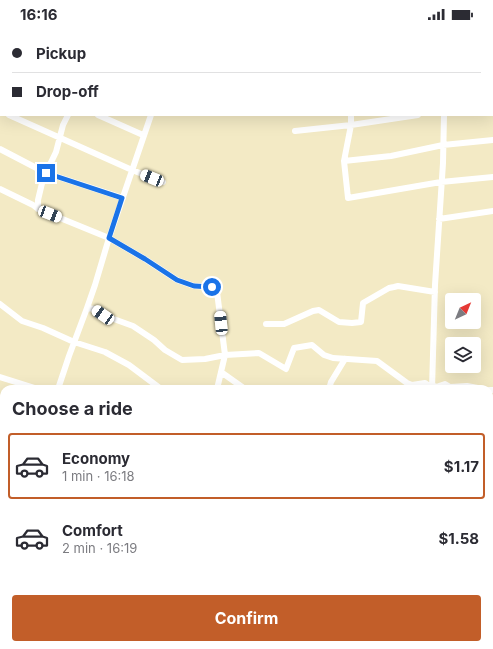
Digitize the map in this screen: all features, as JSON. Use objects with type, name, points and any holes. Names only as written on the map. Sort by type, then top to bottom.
[{"type":"street","points":[[11,116],[132,170],[163,182]]},
{"type":"street","points":[[38,209],[38,200],[43,179],[56,152],[63,125],[68,116]]},
{"type":"street","points":[[100,116],[143,135]]},
{"type":"street","points":[[59,385],[95,285],[122,198],[151,116]]},
{"type":"street","points":[[351,116],[351,125],[344,161],[348,198],[442,182],[493,177]]},
{"type":"street","points":[[295,131],[351,125],[411,116]]},
{"type":"street","points":[[432,385],[444,116]]},
{"type":"street","points":[[344,161],[391,156],[443,145],[493,140]]},
{"type":"street","points":[[0,149],[46,173],[122,198]]},
{"type":"street","points":[[0,189],[33,205],[38,209],[109,238],[177,280],[194,286],[212,287],[217,292],[225,355],[218,385]]},
{"type":"street","points":[[439,219],[493,211]]},
{"type":"street","points":[[266,324],[281,325],[313,311],[319,310],[339,322],[361,322],[363,302],[389,288],[398,286],[435,292]]},
{"type":"street","points":[[0,304],[22,321],[43,328],[74,342],[104,352],[129,365],[156,385]]},
{"type":"street","points":[[87,308],[94,309],[111,318],[133,326],[154,340],[165,350],[182,360],[259,353],[286,370],[294,348],[312,345],[324,355],[333,358],[378,361],[407,383],[412,385],[425,383],[428,385]]},
{"type":"street","points":[[330,385],[345,359]]},
{"type":"street","points":[[221,372],[239,385]]},
{"type":"street","points":[[0,377],[25,385]]},
{"type":"route","points":[[46,173],[122,198],[109,238],[177,280],[194,286],[212,287]]}]
